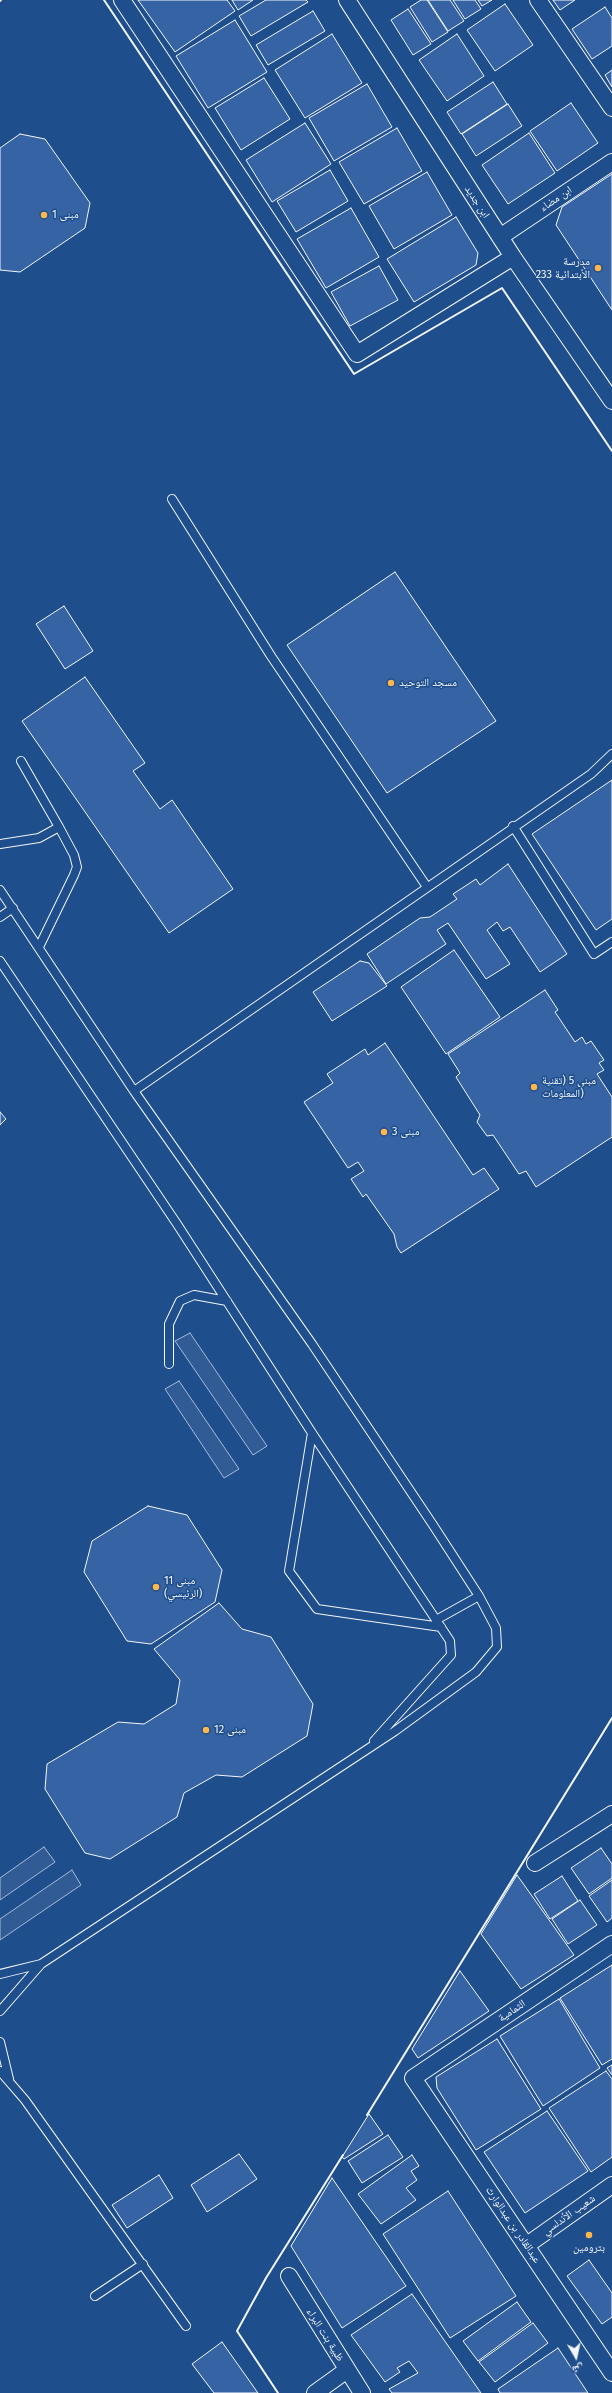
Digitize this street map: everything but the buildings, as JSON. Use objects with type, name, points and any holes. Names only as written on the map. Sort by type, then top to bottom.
[{"type":"street","points":[[122,0],[357,354],[513,257]]},
{"type":"street","points":[[538,0],[612,108]]},
{"type":"street","name":"ابن جديد","points":[[351,1],[513,257],[612,400]]},
{"type":"street","name":"ابن مضاء","points":[[500,237],[612,162]]},
{"type":"street","points":[[535,1863],[612,1814]]},
{"type":"street","name":"الثمامية","points":[[413,2078],[612,1944]]},
{"type":"street","name":"عبدالقادر بن عبدالوارث","points":[[413,2078],[612,2373]]},
{"type":"street","name":"شعيب الأندلسي","points":[[527,2245],[612,2185]]},
{"type":"street","name":"ظبية بنت البراء","points":[[289,2276],[362,2393]]},
{"type":"street","points":[[321,2391],[350,2374]]},
{"type":"lane","points":[[172,499],[272,656],[427,887]]},
{"type":"lane","points":[[134,1091],[507,832],[513,826],[591,774],[612,754]]},
{"type":"lane","points":[[21,761],[74,855],[77,867],[39,946]]},
{"type":"lane","points":[[513,826],[594,954],[612,942]]},
{"type":"lane","points":[[0,844],[39,838],[59,828]]},
{"type":"lane","points":[[0,890],[39,946],[134,1091],[312,1344],[479,1596],[496,1628],[497,1647],[476,1672],[395,1731],[41,1964],[0,2011]]},
{"type":"lane","points":[[0,917],[13,908]]},
{"type":"lane","points":[[0,960],[227,1301],[312,1433],[450,1641],[451,1656],[364,1751]]},
{"type":"lane","points":[[168,1364],[169,1324],[180,1301],[194,1295],[227,1301]]},
{"type":"lane","points":[[312,1433],[289,1571],[317,1609],[439,1623],[479,1596]]},
{"type":"lane","points":[[0,1974],[41,1964]]},
{"type":"lane","points":[[0,2042],[9,2079]]},
{"type":"lane","points":[[0,2071],[9,2079],[186,2326]]},
{"type":"lane","points":[[95,2296],[143,2264]]},
{"type":"shaded area","points":[[190,1333],[267,1446],[253,1455],[175,1341]]},
{"type":"shaded area","points":[[179,1381],[239,1469],[224,1478],[165,1389]]},
{"type":"shaded area","points":[[44,1847],[55,1862],[0,1900],[0,1878]]},
{"type":"shaded area","points":[[72,1870],[81,1885],[0,1940],[0,1919]]},
{"type":"wall","points":[[104,0],[354,374],[502,288],[612,451]]},
{"type":"wall","points":[[367,2115],[612,1718]]},
{"type":"wall","points":[[278,2393],[237,2331],[266,2278],[343,2155]]},
{"type":"place","name":"مبنى 1","points":[[44,215]]},
{"type":"place","name":"مدرسة الأبتدائية 233","points":[[598,268]]},
{"type":"place","name":"مسجد التوحيد","points":[[391,683]]},
{"type":"place","name":"مبنى 5 (تقنية المعلومات)","points":[[534,1087]]},
{"type":"place","name":"مبنى 3","points":[[384,1132]]},
{"type":"place","name":"مبنى 11 (الرئيسي)","points":[[156,1587]]},
{"type":"place","name":"مبنى 12","points":[[206,1730]]},
{"type":"place","name":"بترومين","points":[[589,2235]]}]
